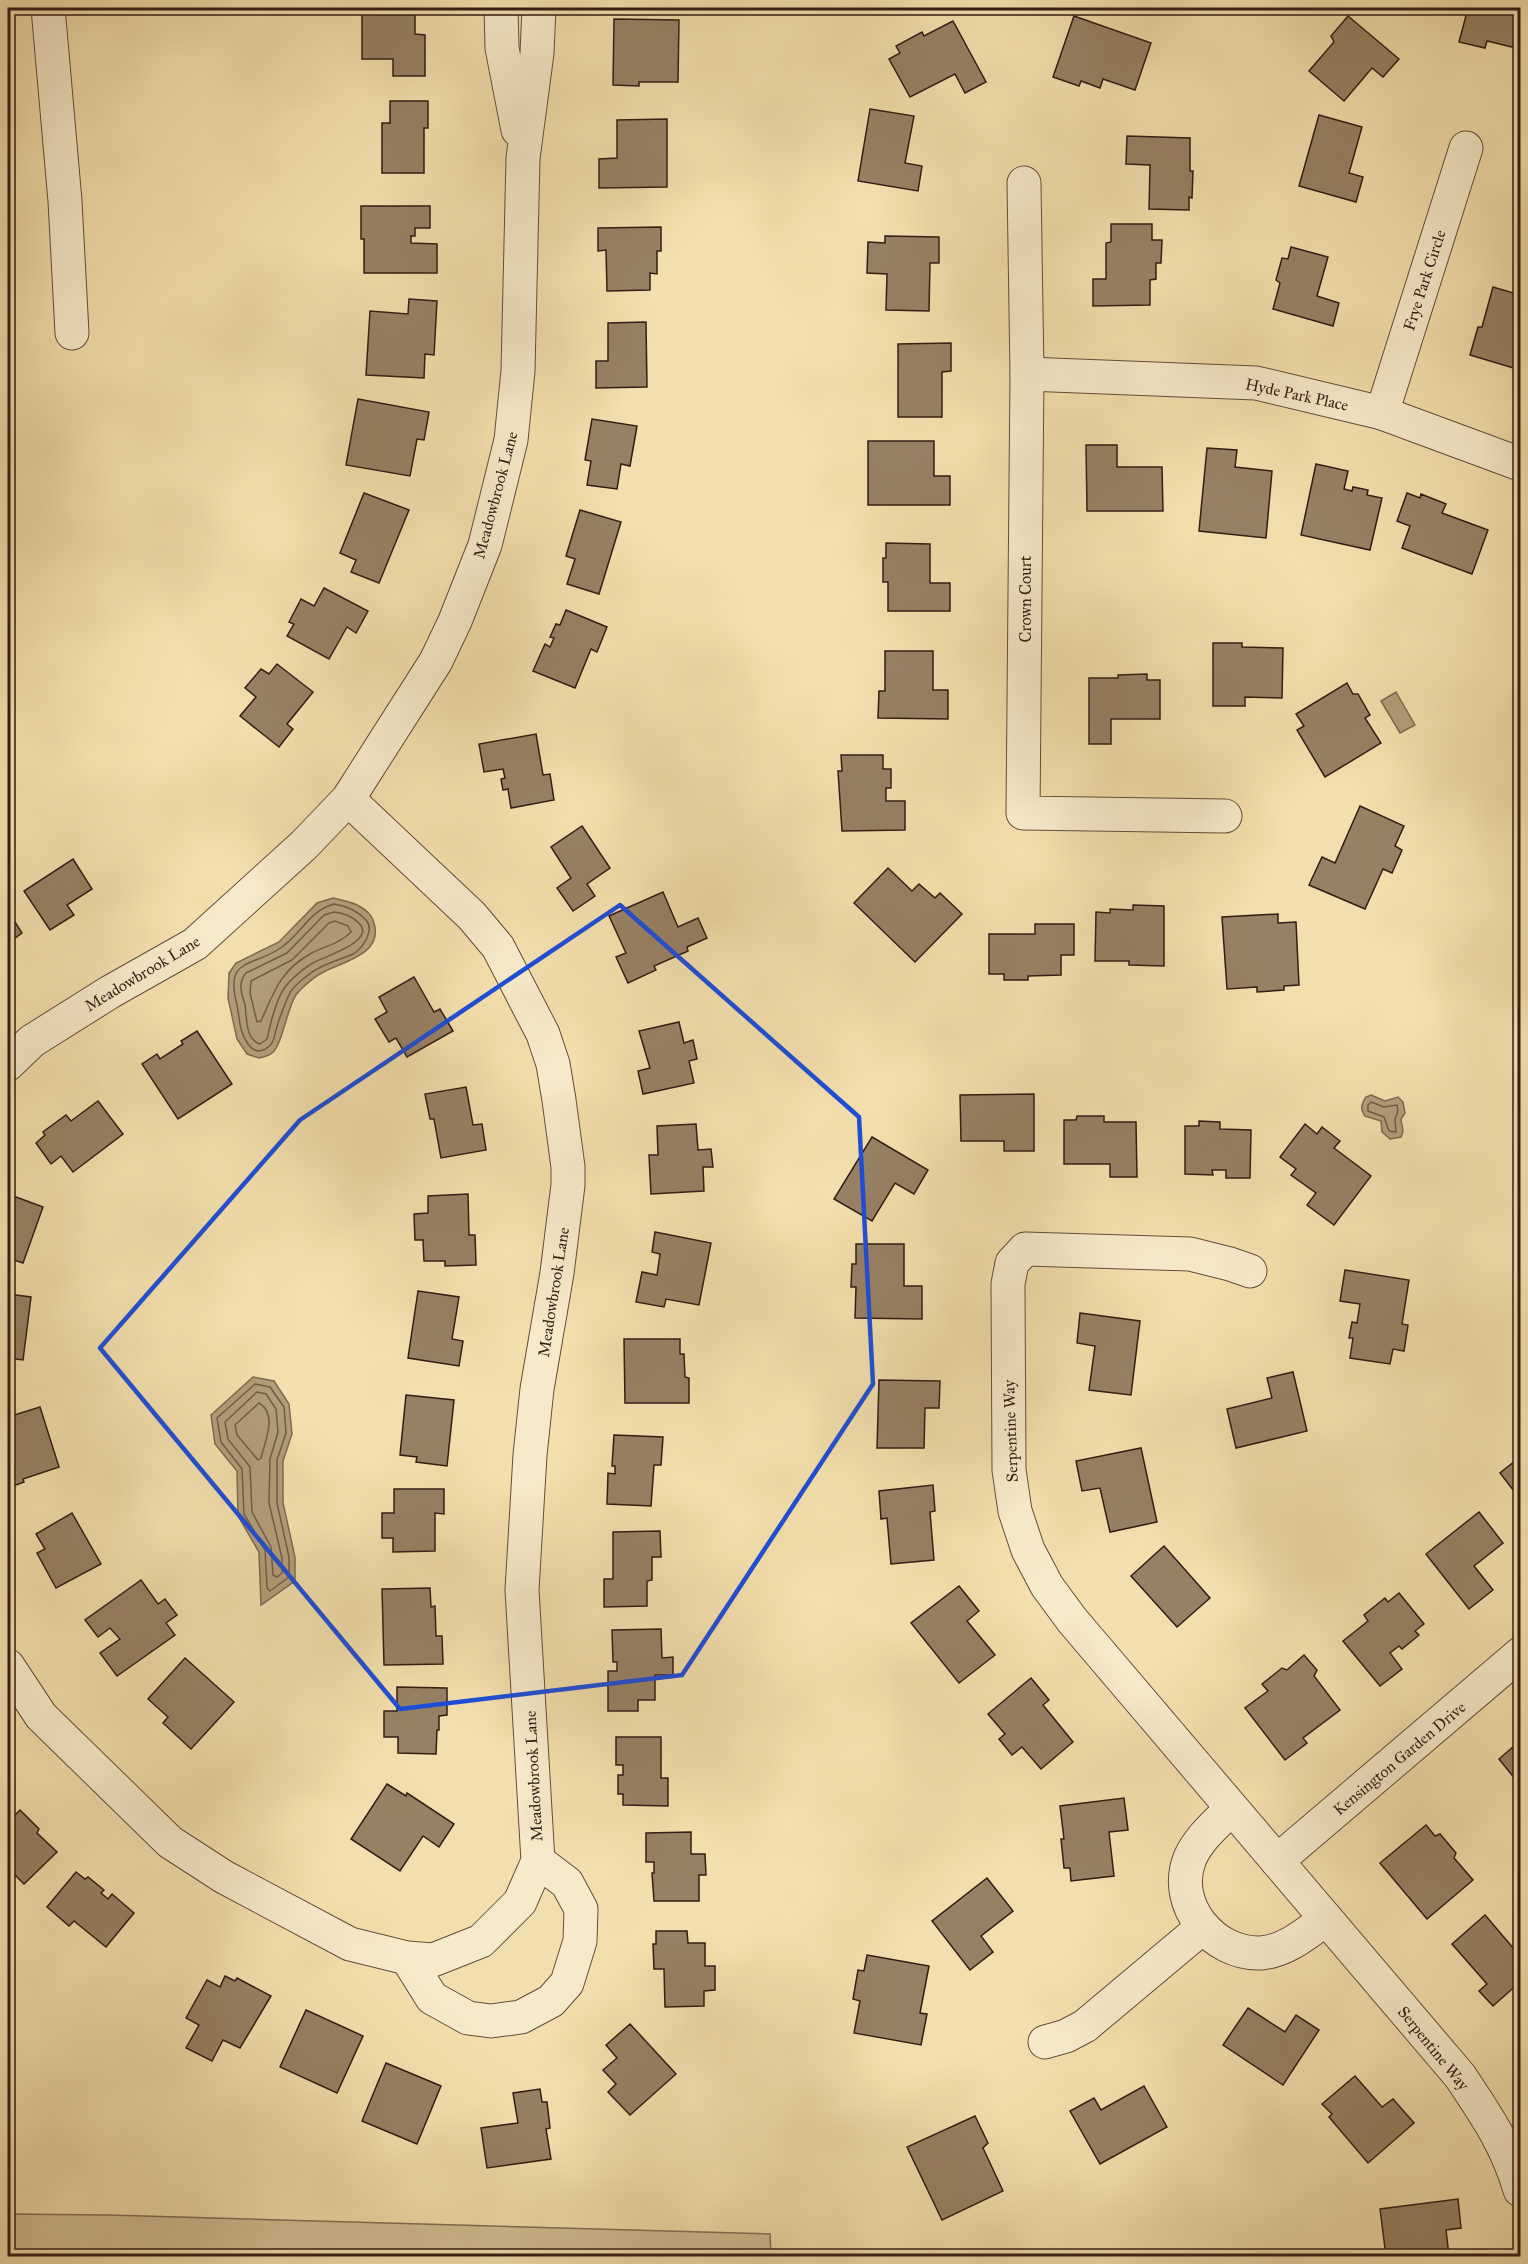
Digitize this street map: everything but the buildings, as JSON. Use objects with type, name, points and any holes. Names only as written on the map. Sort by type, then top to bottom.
[{"type":"street","points":[[48,8],[65,201],[72,333]]},
{"type":"street","name":"Meadowbrook Lane","points":[[501,8],[502,48],[523,158]]},
{"type":"street","name":"Meadowbrook Lane","points":[[8,1064],[32,1041],[110,992],[195,944],[304,845],[348,799],[436,661],[485,545],[511,440],[516,405],[523,158],[537,53],[539,8]]},
{"type":"street","name":"Frye Park Circle","points":[[1382,413],[1466,148]]},
{"type":"street","name":"Crown Court","points":[[1024,183],[1027,374],[1023,813],[1225,816]]},
{"type":"street","name":"Hyde Park Place","points":[[1027,374],[1256,383],[1382,413],[1521,464]]},
{"type":"street","name":"Meadowbrook Lane","points":[[8,1666],[41,1716],[170,1842],[224,1877],[350,1944],[407,1958],[433,1960],[482,1941],[520,1902],[538,1861],[522,1590],[530,1455],[536,1400],[557,1273],[568,1185],[568,1167],[553,1064],[543,1034],[498,947],[472,915],[348,799]]},
{"type":"street","name":"Serpentine Way","points":[[1250,1271],[1190,1254],[1025,1249],[1012,1263],[1008,1284],[1009,1470],[1015,1510],[1028,1550],[1047,1586],[1072,1620],[1460,2076],[1495,2128],[1513,2165],[1521,2190]]},
{"type":"street","name":"Kensington Garden Drive","points":[[1276,1861],[1521,1654]]},
{"type":"street","points":[[1231,1809],[1200,1839],[1186,1870],[1187,1891],[1193,1912],[1203,1927],[1221,1943],[1241,1951],[1262,1953],[1283,1948],[1326,1919]]},
{"type":"street","name":"Meadowbrook Lane","points":[[407,1958],[432,1998],[468,2018],[491,2021],[521,2017],[551,2001],[567,1983],[580,1941],[581,1909],[567,1883],[538,1861]]},
{"type":"street","points":[[1045,2042],[1066,2036],[1085,2026],[1203,1927]]},
{"type":"highlighted area","points":[[620,905],[859,1117],[873,1384],[682,1675],[400,1709],[100,1348],[300,1120]]},
{"type":"shaded area","points":[[8,2214],[770,2234],[771,2256],[8,2256]]},
{"type":"water","points":[[1396,692],[1415,725],[1400,733],[1381,701]]},
{"type":"water","points":[[333,898],[358,905],[368,912],[374,923],[375,934],[372,943],[358,956],[317,976],[298,992],[279,1043],[272,1053],[259,1058],[247,1054],[237,1039],[228,998],[229,973],[236,963],[279,942],[317,903]]},
{"type":"water","points":[[1371,1095],[1385,1101],[1398,1097],[1403,1102],[1405,1113],[1401,1119],[1403,1131],[1401,1137],[1390,1139],[1382,1132],[1381,1121],[1365,1116],[1362,1105],[1366,1097]]},
{"type":"water","points":[[253,1377],[274,1381],[289,1404],[292,1434],[283,1461],[283,1503],[295,1557],[295,1581],[261,1605],[259,1552],[238,1516],[237,1471],[215,1444],[211,1415]]}]
